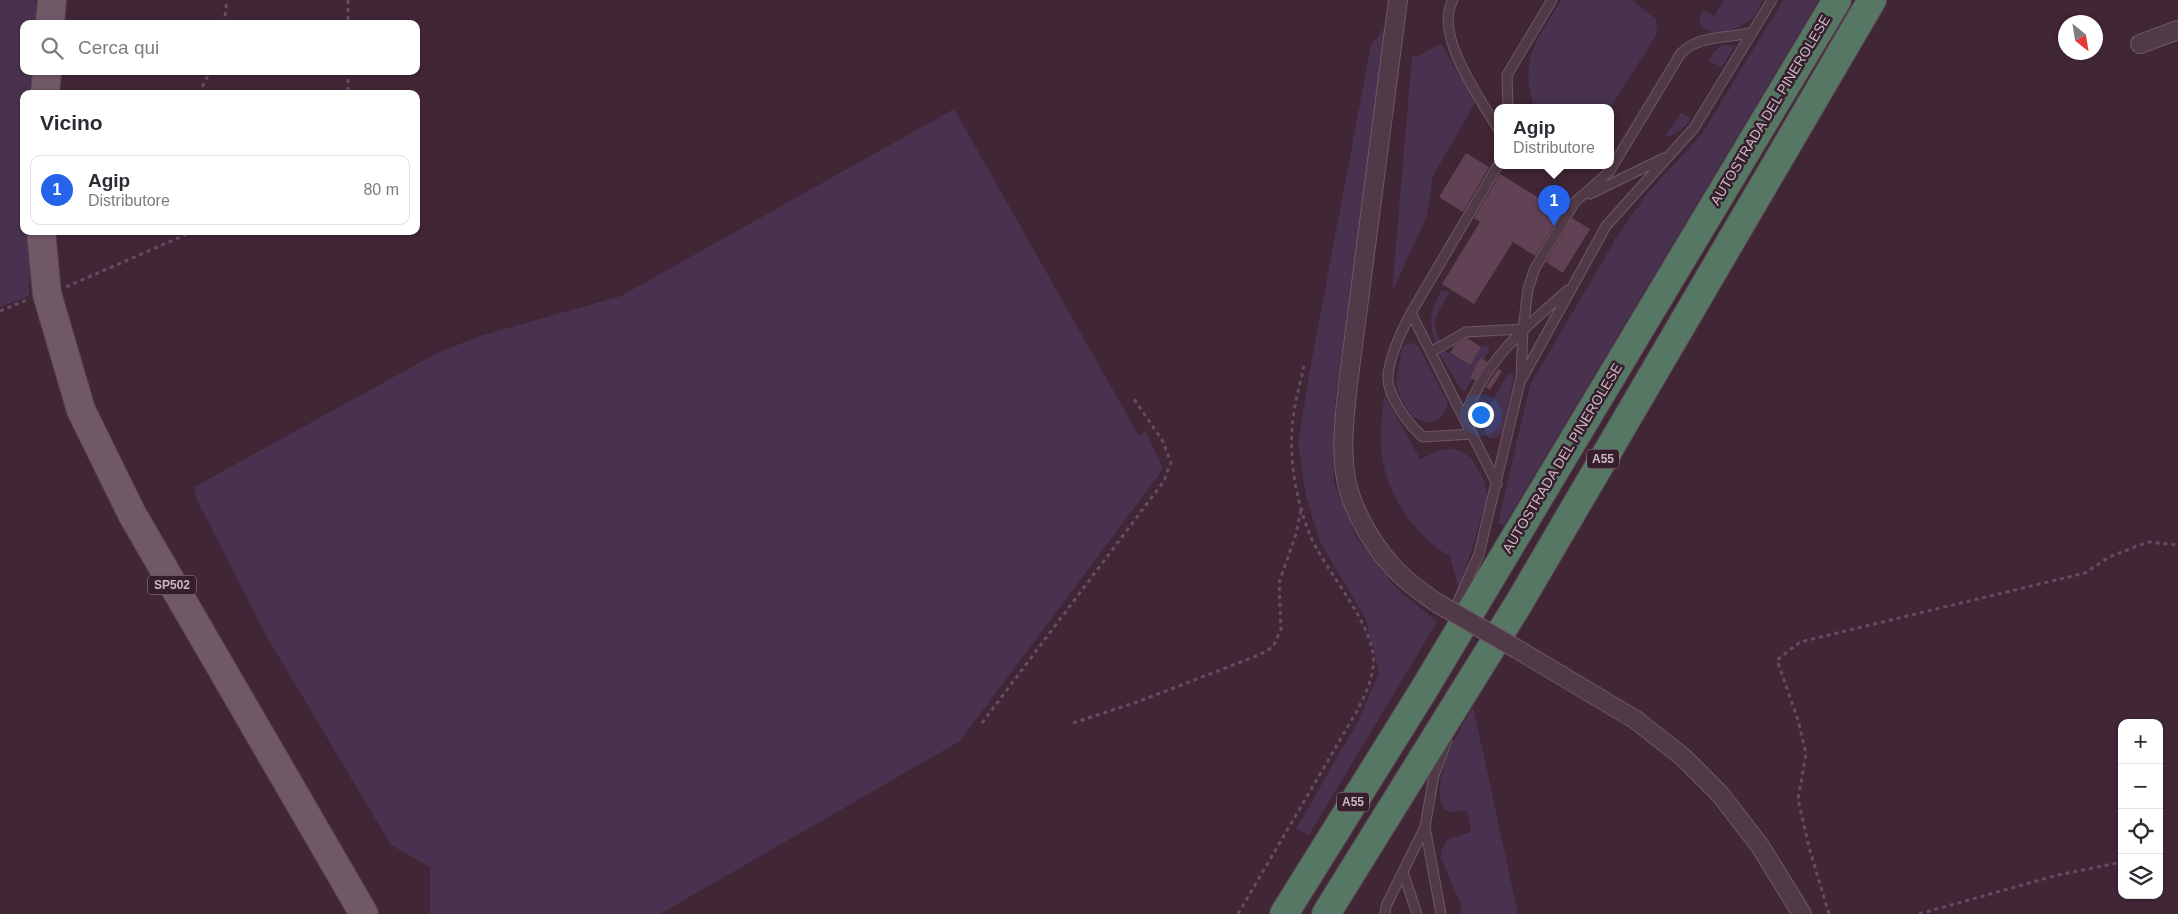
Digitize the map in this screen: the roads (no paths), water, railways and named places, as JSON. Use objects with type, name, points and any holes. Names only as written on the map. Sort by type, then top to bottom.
[{"type":"highway","name":"AUTOSTRADA DEL PINEROLESE","points":[[1284,914],[1423,690],[1837,0]]},
{"type":"highway","name":"A55","points":[[1326,914],[1519,603],[1872,0]]},
{"type":"main road","points":[[50,20],[52,0]]},
{"type":"main road","points":[[45,90],[47,75]]},
{"type":"main road","name":"SP502","points":[[41,235],[47,294],[82,410],[132,514],[364,914]]},
{"type":"street","points":[[1398,0],[1343,430],[1345,474],[1356,512],[1376,546],[1403,577],[1437,603],[1636,720],[1683,757],[1720,794],[1760,846],[1802,914]]},
{"type":"street","points":[[2140,44],[2178,30]]},
{"type":"lane","points":[[1453,0],[1447,9],[1446,24],[1452,47],[1494,122]]},
{"type":"lane","points":[[1508,104],[1507,75],[1552,0]]},
{"type":"lane","points":[[1520,382],[1606,226],[1694,128],[1772,0]]},
{"type":"lane","points":[[1614,164],[1681,53],[1694,44],[1709,39],[1741,36],[1752,32]]},
{"type":"lane","points":[[1575,202],[1644,169],[1670,154]]},
{"type":"lane","points":[[1472,434],[1423,437],[1410,426],[1394,399],[1388,376],[1401,332],[1496,169]]},
{"type":"lane","points":[[1449,623],[1479,554],[1497,484],[1520,382],[1523,329],[1528,289],[1535,268],[1575,202],[1611,169]]},
{"type":"lane","points":[[1464,418],[1470,403],[1496,358],[1523,329],[1574,285]]},
{"type":"lane","points":[[1411,313],[1497,484]]},
{"type":"lane","points":[[1431,352],[1466,332],[1523,329]]},
{"type":"lane","points":[[1379,914],[1386,910],[1425,827],[1434,776],[1455,726],[1519,603]]},
{"type":"lane","points":[[1284,914],[1348,794]]},
{"type":"lane","points":[[1425,827],[1441,914]]},
{"type":"lane","points":[[1403,872],[1417,914]]},
{"type":"place","name":"Agip","points":[[1554,226]]}]
